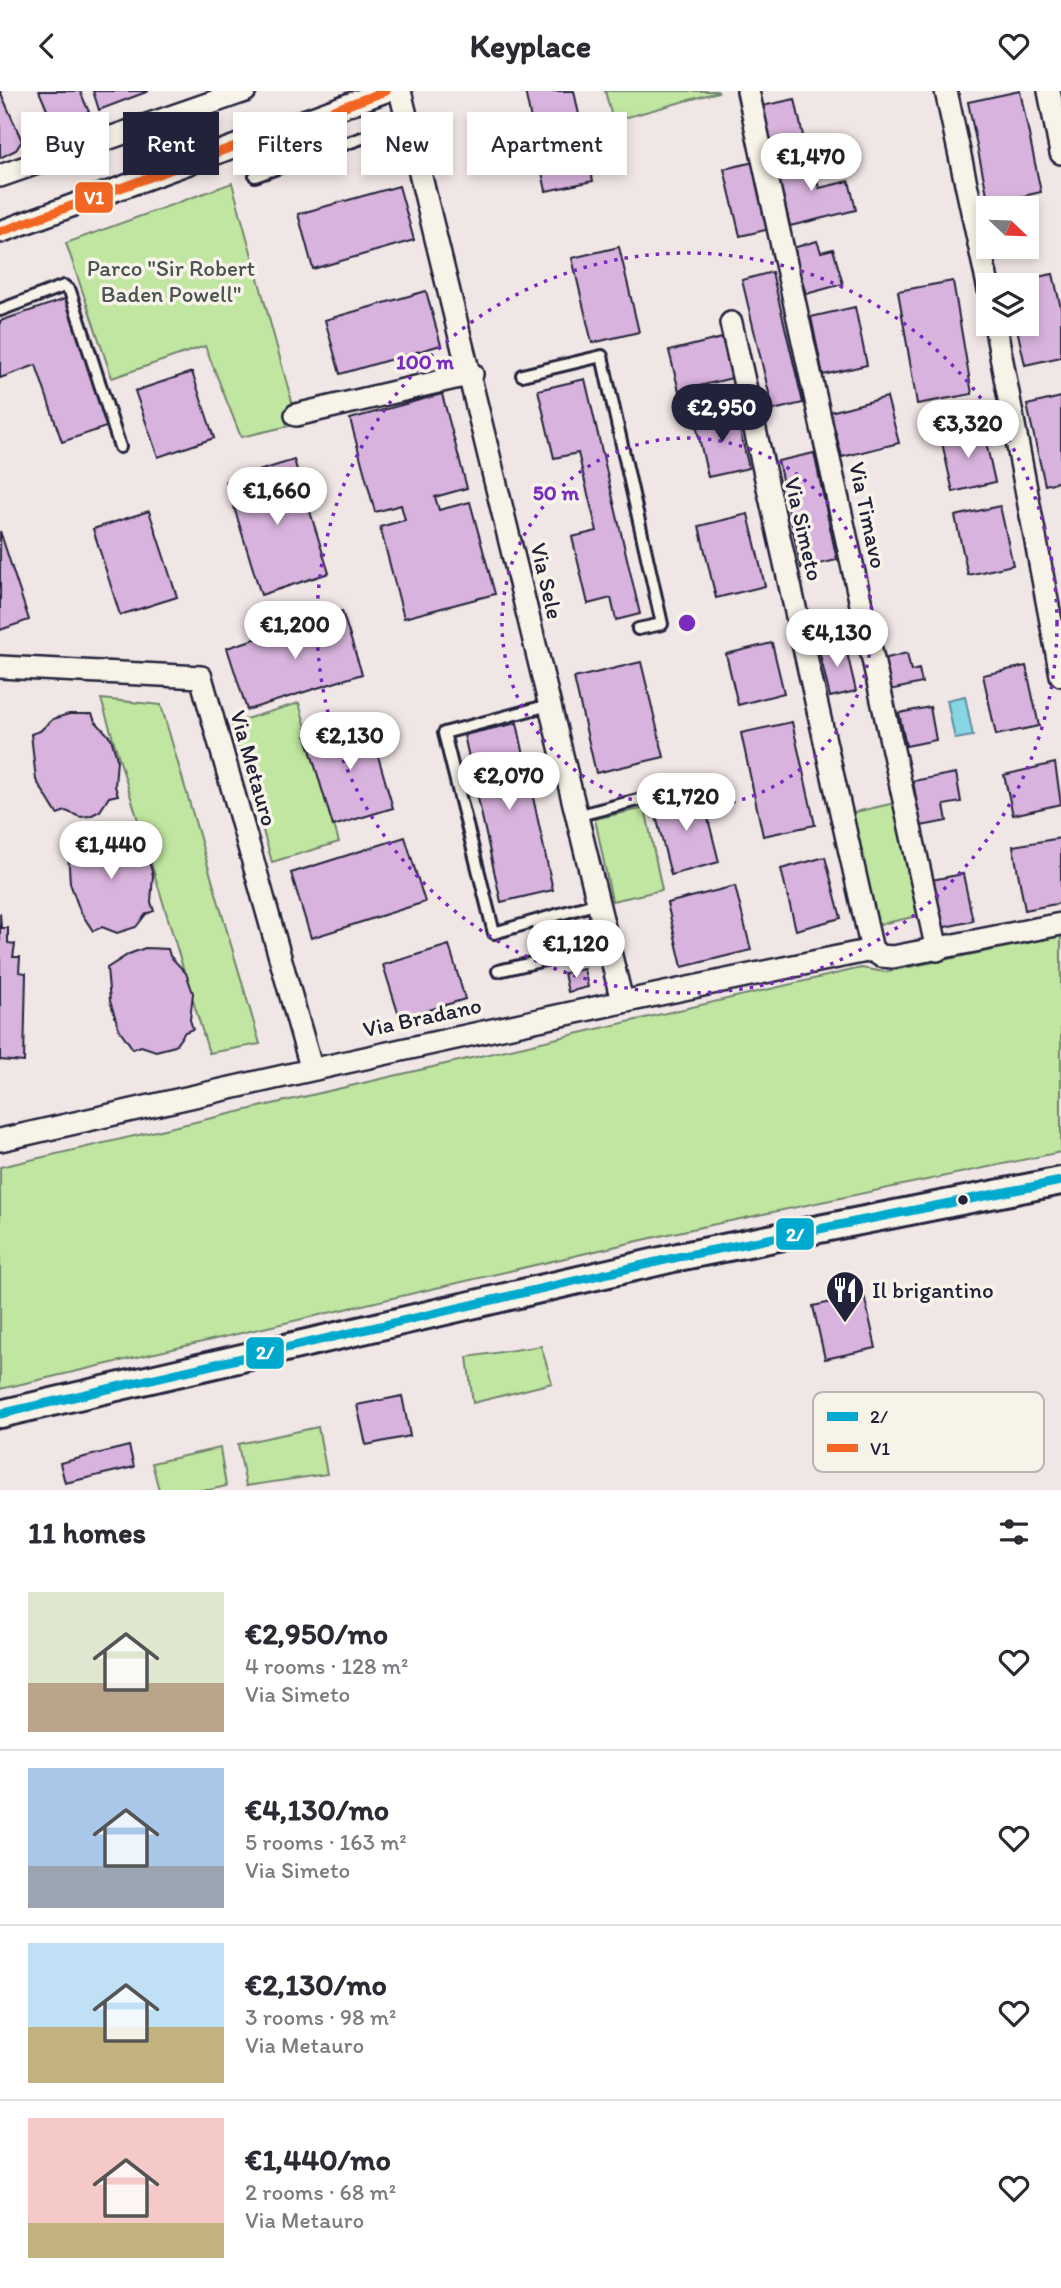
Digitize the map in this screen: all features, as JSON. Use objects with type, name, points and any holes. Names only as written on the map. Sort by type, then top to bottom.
[{"type":"street","points":[[0,176],[185,101],[245,91]]},
{"type":"street","points":[[0,232],[386,91]]},
{"type":"street","name":"Via Sele","points":[[400,91],[405,112]]},
{"type":"street","name":"Via Timavo","points":[[748,91],[937,950]]},
{"type":"street","points":[[946,91],[985,273]]},
{"type":"street","points":[[1049,91],[1061,153]]},
{"type":"street","name":"Via Sele","points":[[421,175],[472,375],[622,1001]]},
{"type":"street","name":"Via Simeto","points":[[731,324],[872,950]]},
{"type":"street","points":[[997,336],[1061,675]]},
{"type":"street","points":[[296,415],[472,375]]},
{"type":"street","name":"Via Metauro","points":[[0,667],[201,677],[311,1067]]},
{"type":"street","name":"Via Bradano","points":[[0,1140],[311,1067],[872,950],[887,957],[937,950],[1061,924]]},
{"type":"street","points":[[0,1414],[678,1257],[1061,1181]]},
{"type":"lane","points":[[255,176],[361,138]]},
{"type":"lane","points":[[0,310],[64,286],[70,292],[120,447]]},
{"type":"lane","points":[[522,375],[602,356],[662,624],[638,629]]},
{"type":"lane","points":[[549,705],[444,733],[494,933],[598,903]]},
{"type":"lane","points":[[576,816],[711,781],[716,809]]},
{"type":"lane","points":[[498,971],[608,944]]},
{"type":"green space","points":[[605,91],[718,92],[627,117],[627,112],[611,112]]},
{"type":"green space","name":"Parco \"Sir Robert Baden Powell\"","points":[[232,183],[298,424],[241,437],[205,346],[112,378],[66,243]]},
{"type":"green space","points":[[101,699],[161,705],[260,1044],[209,1053]]},
{"type":"green space","points":[[299,703],[339,842],[272,862],[232,723]]},
{"type":"green space","points":[[899,802],[923,915],[876,925],[851,813]]},
{"type":"green space","points":[[645,808],[662,890],[612,901],[595,819]]},
{"type":"green space","points":[[1061,936],[1061,1152],[673,1233],[0,1389],[0,1167],[861,968],[885,972]]},
{"type":"green space","points":[[541,1346],[552,1383],[473,1403],[467,1357]]},
{"type":"green space","points":[[318,1427],[327,1474],[246,1486],[238,1444]]},
{"type":"green space","points":[[220,1448],[226,1486],[209,1490],[159,1490],[152,1463]]},
{"type":"water","points":[[965,696],[973,736],[955,739],[947,700]]},
{"type":"building","points":[[0,91],[21,142],[16,150],[0,158]]},
{"type":"building","points":[[39,91],[80,91],[89,112],[48,112]]},
{"type":"building","points":[[93,91],[149,91],[99,110]]},
{"type":"building","points":[[525,91],[574,91],[578,112],[529,112]]},
{"type":"building","points":[[1020,91],[1041,192],[1024,196],[987,196],[968,102]]},
{"type":"building","points":[[795,99],[805,145],[771,152],[762,106]]},
{"type":"building","points":[[810,154],[819,188],[849,181],[856,210],[790,226],[775,163]]},
{"type":"building","points":[[754,162],[770,229],[740,236],[724,169]]},
{"type":"building","points":[[543,175],[592,175],[593,181],[546,191]]},
{"type":"building","points":[[399,186],[414,240],[313,269],[298,214]]},
{"type":"building","points":[[817,241],[821,252],[833,249],[843,284],[806,294],[793,248]]},
{"type":"building","points":[[619,247],[639,332],[592,343],[572,258]]},
{"type":"building","points":[[772,272],[803,403],[773,410],[742,280]]},
{"type":"building","points":[[1053,274],[1061,308],[1061,357],[1025,365],[1019,336],[1039,336],[1039,277]]},
{"type":"building","points":[[953,281],[972,394],[917,404],[898,291]]},
{"type":"building","points":[[426,291],[441,345],[340,374],[325,320]]},
{"type":"building","points":[[65,299],[109,426],[62,442],[36,365],[0,378],[0,321]]},
{"type":"building","points":[[855,307],[867,365],[823,375],[811,317]]},
{"type":"building","points":[[722,338],[732,378],[679,391],[669,351]]},
{"type":"building","points":[[192,372],[214,438],[158,457],[135,391]]},
{"type":"building","points":[[585,379],[640,614],[616,620],[611,598],[588,604],[572,537],[597,531],[578,453],[554,458],[538,390]]},
{"type":"building","points":[[442,394],[467,488],[435,497],[439,510],[470,502],[495,594],[404,618],[380,527],[405,520],[401,505],[375,512],[350,419]]},
{"type":"building","points":[[887,397],[899,443],[842,457],[830,412]]},
{"type":"building","points":[[1061,397],[1061,481],[1045,485],[1027,405]]},
{"type":"building","points":[[735,410],[749,468],[708,477],[695,420]]},
{"type":"building","points":[[983,429],[995,482],[953,492],[941,438]]},
{"type":"building","points":[[814,453],[837,560],[801,568],[778,461]]},
{"type":"building","points":[[294,460],[329,573],[261,595],[226,481]]},
{"type":"building","points":[[1000,506],[1013,565],[968,575],[955,516]]},
{"type":"building","points":[[149,511],[177,597],[120,615],[93,529]]},
{"type":"building","points":[[748,514],[765,586],[716,598],[699,526]]},
{"type":"building","points":[[0,531],[29,620],[0,630]]},
{"type":"building","points":[[342,611],[362,674],[247,710],[227,648]]},
{"type":"building","points":[[844,640],[856,691],[830,697],[818,646]]},
{"type":"building","points":[[772,643],[784,693],[738,705],[726,654]]},
{"type":"building","points":[[907,653],[911,671],[919,669],[922,683],[890,690],[883,659]]},
{"type":"building","points":[[641,662],[664,757],[596,773],[574,678]]},
{"type":"building","points":[[1026,666],[1039,726],[996,735],[983,675]]},
{"type":"building","points":[[930,707],[936,740],[906,746],[899,713]]},
{"type":"building","points":[[69,714],[92,714],[111,738],[117,759],[115,786],[118,795],[109,797],[100,811],[90,816],[80,817],[66,811],[57,814],[36,780],[31,734],[40,731],[53,719]]},
{"type":"building","points":[[367,718],[393,808],[333,826],[306,736]]},
{"type":"building","points":[[792,722],[815,825],[763,836],[741,733]]},
{"type":"building","points":[[517,723],[553,890],[501,902],[464,735]]},
{"type":"building","points":[[1055,763],[1061,804],[1013,815],[1004,775]]},
{"type":"building","points":[[956,773],[961,802],[944,805],[947,821],[921,826],[913,781]]},
{"type":"building","points":[[701,791],[719,862],[671,875],[653,804]]},
{"type":"building","points":[[106,830],[129,830],[131,838],[147,855],[153,875],[151,902],[154,911],[146,914],[136,927],[117,933],[102,927],[93,931],[80,911],[70,883],[68,850],[90,835]]},
{"type":"building","points":[[405,837],[425,902],[311,938],[291,873]]},
{"type":"building","points":[[1061,838],[1061,903],[1025,910],[1013,846]]},
{"type":"building","points":[[825,857],[841,918],[796,930],[781,869]]},
{"type":"building","points":[[963,874],[973,921],[936,929],[926,881]]},
{"type":"building","points":[[735,886],[751,950],[682,967],[667,903]]},
{"type":"building","points":[[0,913],[1,928],[8,928],[8,943],[15,944],[13,957],[20,957],[19,972],[26,973],[24,1062],[0,1060]]},
{"type":"building","points":[[449,945],[465,999],[400,1019],[383,965]]},
{"type":"building","points":[[145,948],[168,949],[170,956],[186,973],[193,993],[190,1020],[193,1029],[185,1032],[175,1046],[156,1051],[141,1046],[133,1049],[119,1029],[110,1001],[107,968],[129,954]]},
{"type":"building","points":[[584,969],[588,987],[568,992],[564,973]]},
{"type":"building","points":[[864,1295],[876,1348],[825,1359],[813,1306]]},
{"type":"building","points":[[402,1396],[410,1436],[366,1445],[357,1405]]},
{"type":"building","points":[[129,1446],[134,1467],[65,1483],[60,1463]]},
{"type":"transit line","name":"V1","points":[[0,232],[386,91]]},
{"type":"transit line","name":"2/","points":[[0,1414],[678,1257],[1061,1181]]},
{"type":"place","name":"Il brigantino","points":[[845,1324]]}]
